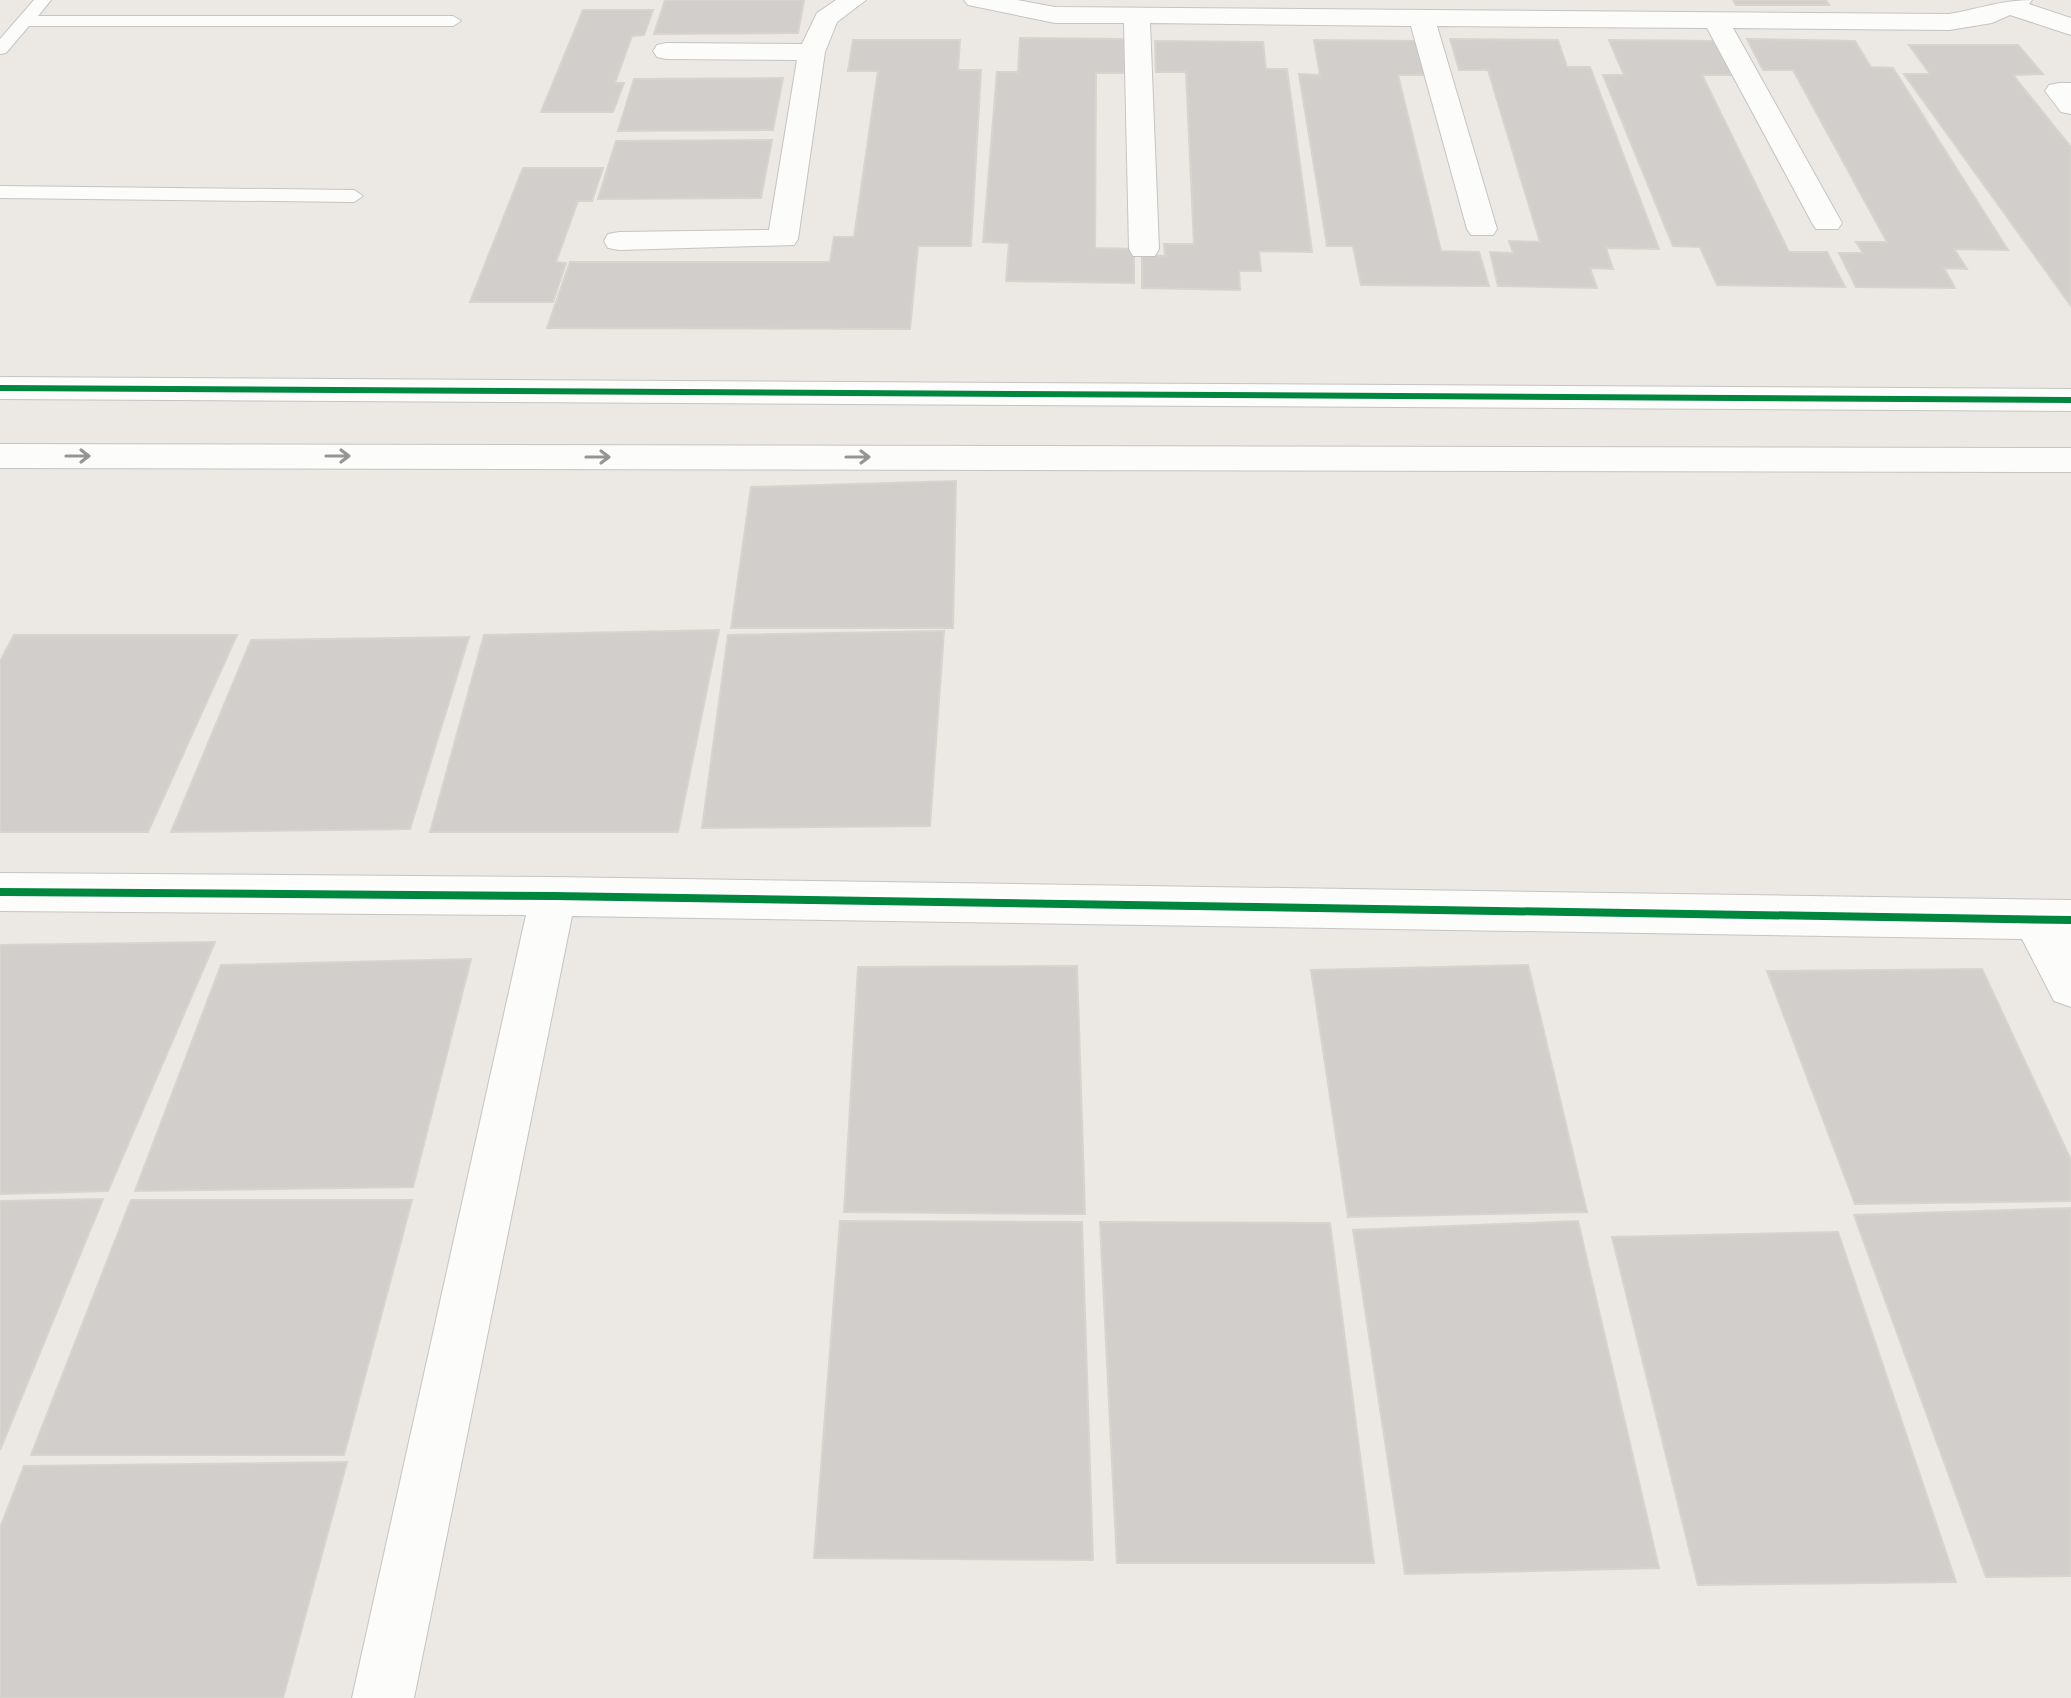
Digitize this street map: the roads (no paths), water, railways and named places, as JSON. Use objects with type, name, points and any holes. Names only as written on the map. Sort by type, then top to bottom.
[{"type":"street","points":[[619,241],[783,239],[812,52],[826,18],[853,0]]},
{"type":"street","points":[[977,0],[1055,15],[1137,17],[1949,22],[1992,15],[2013,3],[2071,27]]},
{"type":"street","points":[[1137,17],[1144,249]]},
{"type":"street","points":[[1422,20],[1482,229]]},
{"type":"street","points":[[1716,21],[1827,223]]},
{"type":"street","points":[[666,51],[812,52]]},
{"type":"street","points":[[2071,91],[2059,91],[2071,106]]},
{"type":"street","points":[[0,388],[2071,400]]},
{"type":"street","points":[[1375,397],[1391,459]]},
{"type":"street","points":[[0,456],[2071,460]]},
{"type":"street","points":[[0,892],[553,896],[2054,920],[2071,986]]},
{"type":"street","points":[[383,1698],[553,896]]},
{"type":"lane","points":[[0,49],[43,0]]},
{"type":"lane","points":[[25,21],[453,21]]},
{"type":"lane","points":[[0,192],[354,196]]}]
